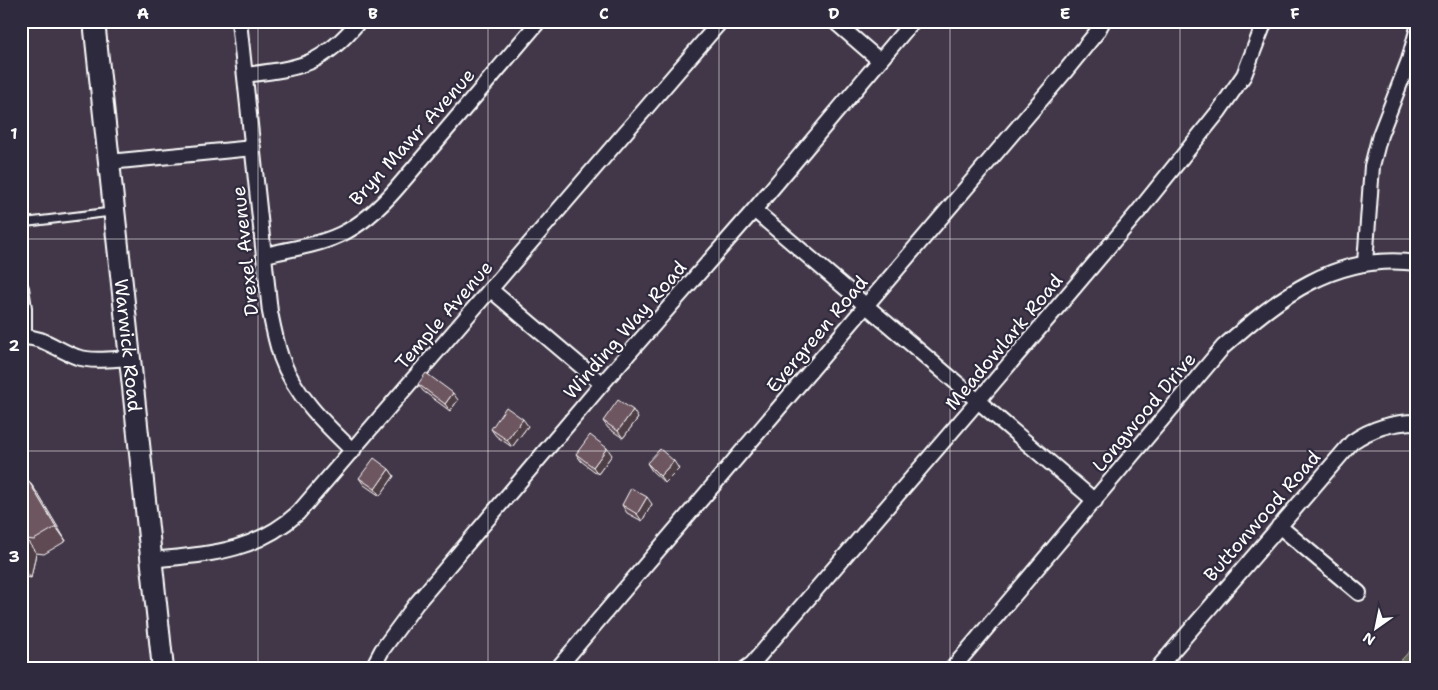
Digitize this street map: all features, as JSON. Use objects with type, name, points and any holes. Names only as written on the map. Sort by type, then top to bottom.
[{"type":"street","name":"Warwick Road","points":[[94,21],[163,669]]},
{"type":"street","name":"Drexel Avenue","points":[[239,21],[270,312],[281,358],[305,399],[321,419],[353,451]]},
{"type":"street","points":[[245,75],[289,69],[311,62],[332,49],[359,21]]},
{"type":"street","name":"Bryn Mawr Avenue","points":[[264,255],[327,241],[351,230],[374,213],[540,21]]},
{"type":"street","name":"Temple Avenue","points":[[151,560],[226,551],[269,534],[298,513],[721,21]]},
{"type":"street","points":[[834,21],[880,60]]},
{"type":"street","name":"Winding Way Road","points":[[372,669],[382,650],[416,604],[602,384],[754,210],[912,21]]},
{"type":"street","name":"Evergreen Road","points":[[560,668],[1063,74],[1103,21]]},
{"type":"street","name":"Meadowlark Road","points":[[746,669],[978,402],[1138,212],[1219,111],[1244,75],[1265,21]]},
{"type":"street","points":[[1365,263],[1372,166],[1380,135],[1409,60],[1417,31]]},
{"type":"street","points":[[109,162],[252,148]]},
{"type":"street","points":[[754,210],[1095,501]]},
{"type":"street","name":"Longwood Drive","points":[[952,669],[1223,347],[1256,317],[1298,288],[1325,274],[1365,263],[1406,261],[1417,263]]},
{"type":"street","points":[[21,288],[24,308],[22,337],[40,339],[84,359],[109,360],[129,358]]},
{"type":"street","points":[[491,290],[602,384]]},
{"type":"street","name":"Buttonwood Road","points":[[1159,668],[1278,526],[1352,442],[1361,435],[1384,426],[1396,423],[1417,422]]},
{"type":"street","points":[[1278,526],[1359,593]]},
{"type":"lane","points":[[21,223],[114,212]]},
{"type":"green space","points":[[1417,643],[1417,669],[1393,669]]},
{"type":"building","points":[[426,373],[453,393],[445,404],[418,384]]},
{"type":"building","points":[[618,400],[633,410],[618,431],[603,421]]},
{"type":"building","points":[[506,407],[523,419],[507,440],[491,429]]},
{"type":"building","points":[[590,435],[607,448],[593,467],[576,454]]},
{"type":"building","points":[[660,449],[674,461],[660,476],[647,463]]},
{"type":"building","points":[[374,458],[389,469],[375,489],[359,478]]},
{"type":"building","points":[[28,480],[56,527],[34,540],[26,539],[21,561],[21,484]]},
{"type":"building","points":[[631,488],[647,497],[637,514],[622,505]]}]
